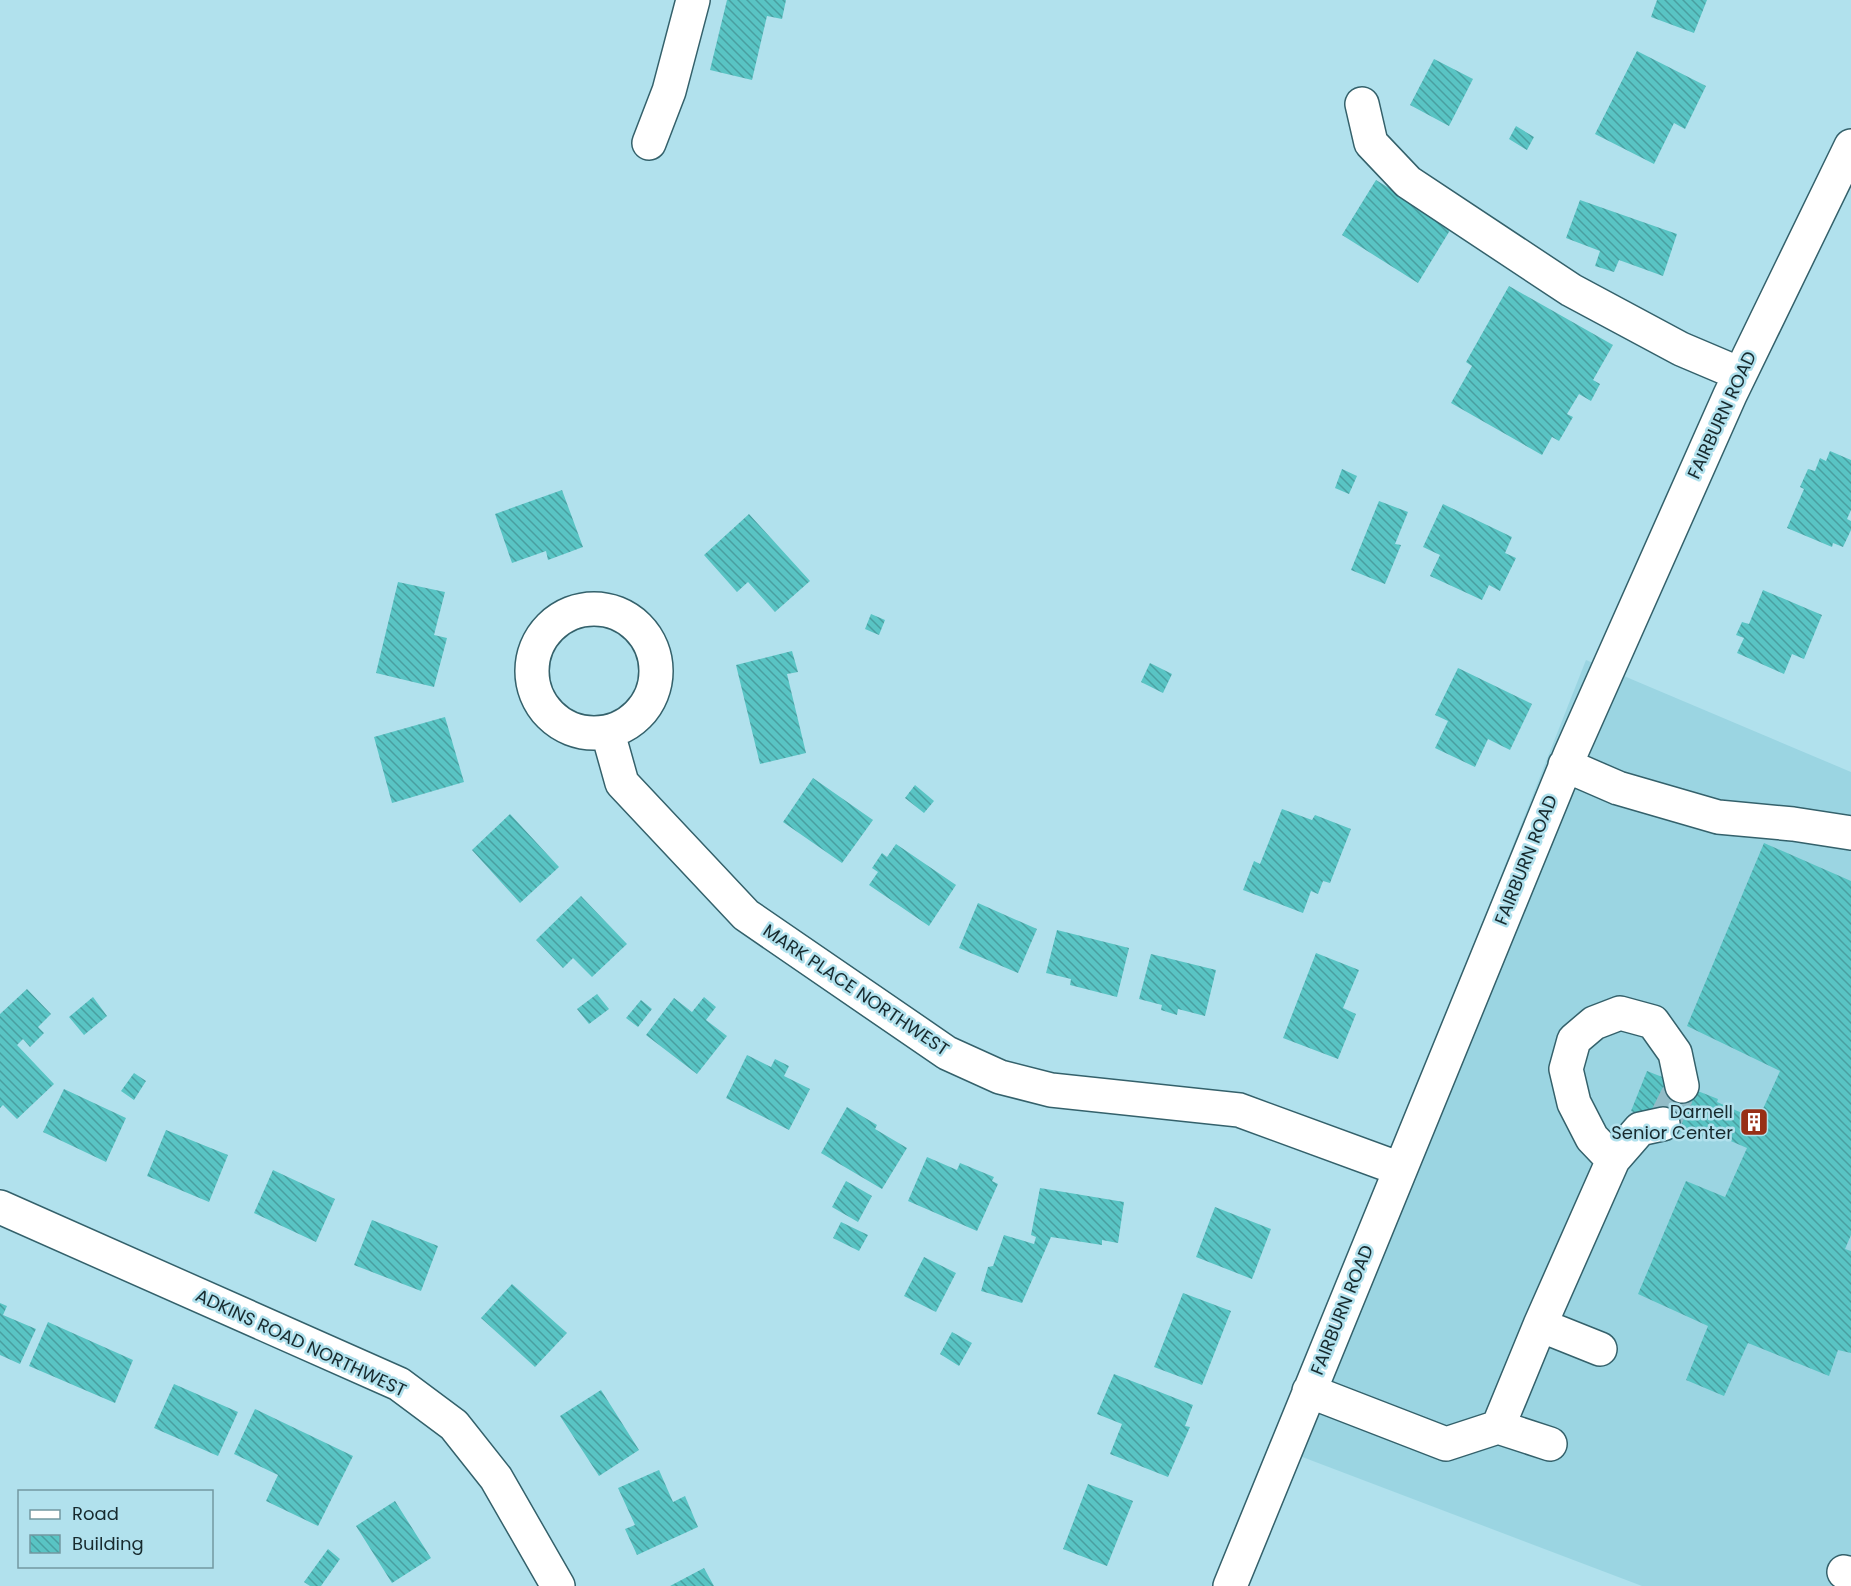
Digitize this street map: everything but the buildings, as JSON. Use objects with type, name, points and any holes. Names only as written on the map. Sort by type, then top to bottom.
[{"type":"street","points":[[649,143],[669,91],[693,0]]},
{"type":"street","points":[[1362,104],[1371,143],[1408,182],[1571,290],[1681,349],[1740,375]]},
{"type":"street","name":"FAIRBURN ROAD","points":[[1230,1586],[1565,765],[1740,375],[1851,146]]},
{"type":"street","name":"MARK PLACE NORTHWEST","points":[[608,733],[622,783],[746,915],[947,1053],[1000,1077],[1051,1090],[1239,1110],[1400,1169]]},
{"type":"street","points":[[1565,765],[1618,788],[1718,817],[1792,824],[1851,833]]},
{"type":"street","points":[[1613,1160],[1592,1138],[1574,1103],[1566,1069],[1574,1040],[1594,1023],[1620,1013],[1653,1022],[1675,1053],[1683,1086]]},
{"type":"street","points":[[1498,1427],[1613,1160],[1640,1129],[1663,1125]]},
{"type":"street","name":"ADKINS ROAD NORTHWEST","points":[[0,1207],[399,1384],[454,1425],[496,1478],[558,1586]]},
{"type":"street","points":[[1540,1325],[1600,1349]]},
{"type":"street","points":[[1309,1391],[1446,1444],[1498,1427],[1550,1444]]},
{"type":"shaded area","points":[[1586,660],[1851,772],[1851,1586],[1642,1586],[1276,1447]]},
{"type":"tunnel","points":[[1663,1124],[1682,1086]]},
{"type":"place","name":"Darnell Senior Center","points":[[1754,1122]]}]
